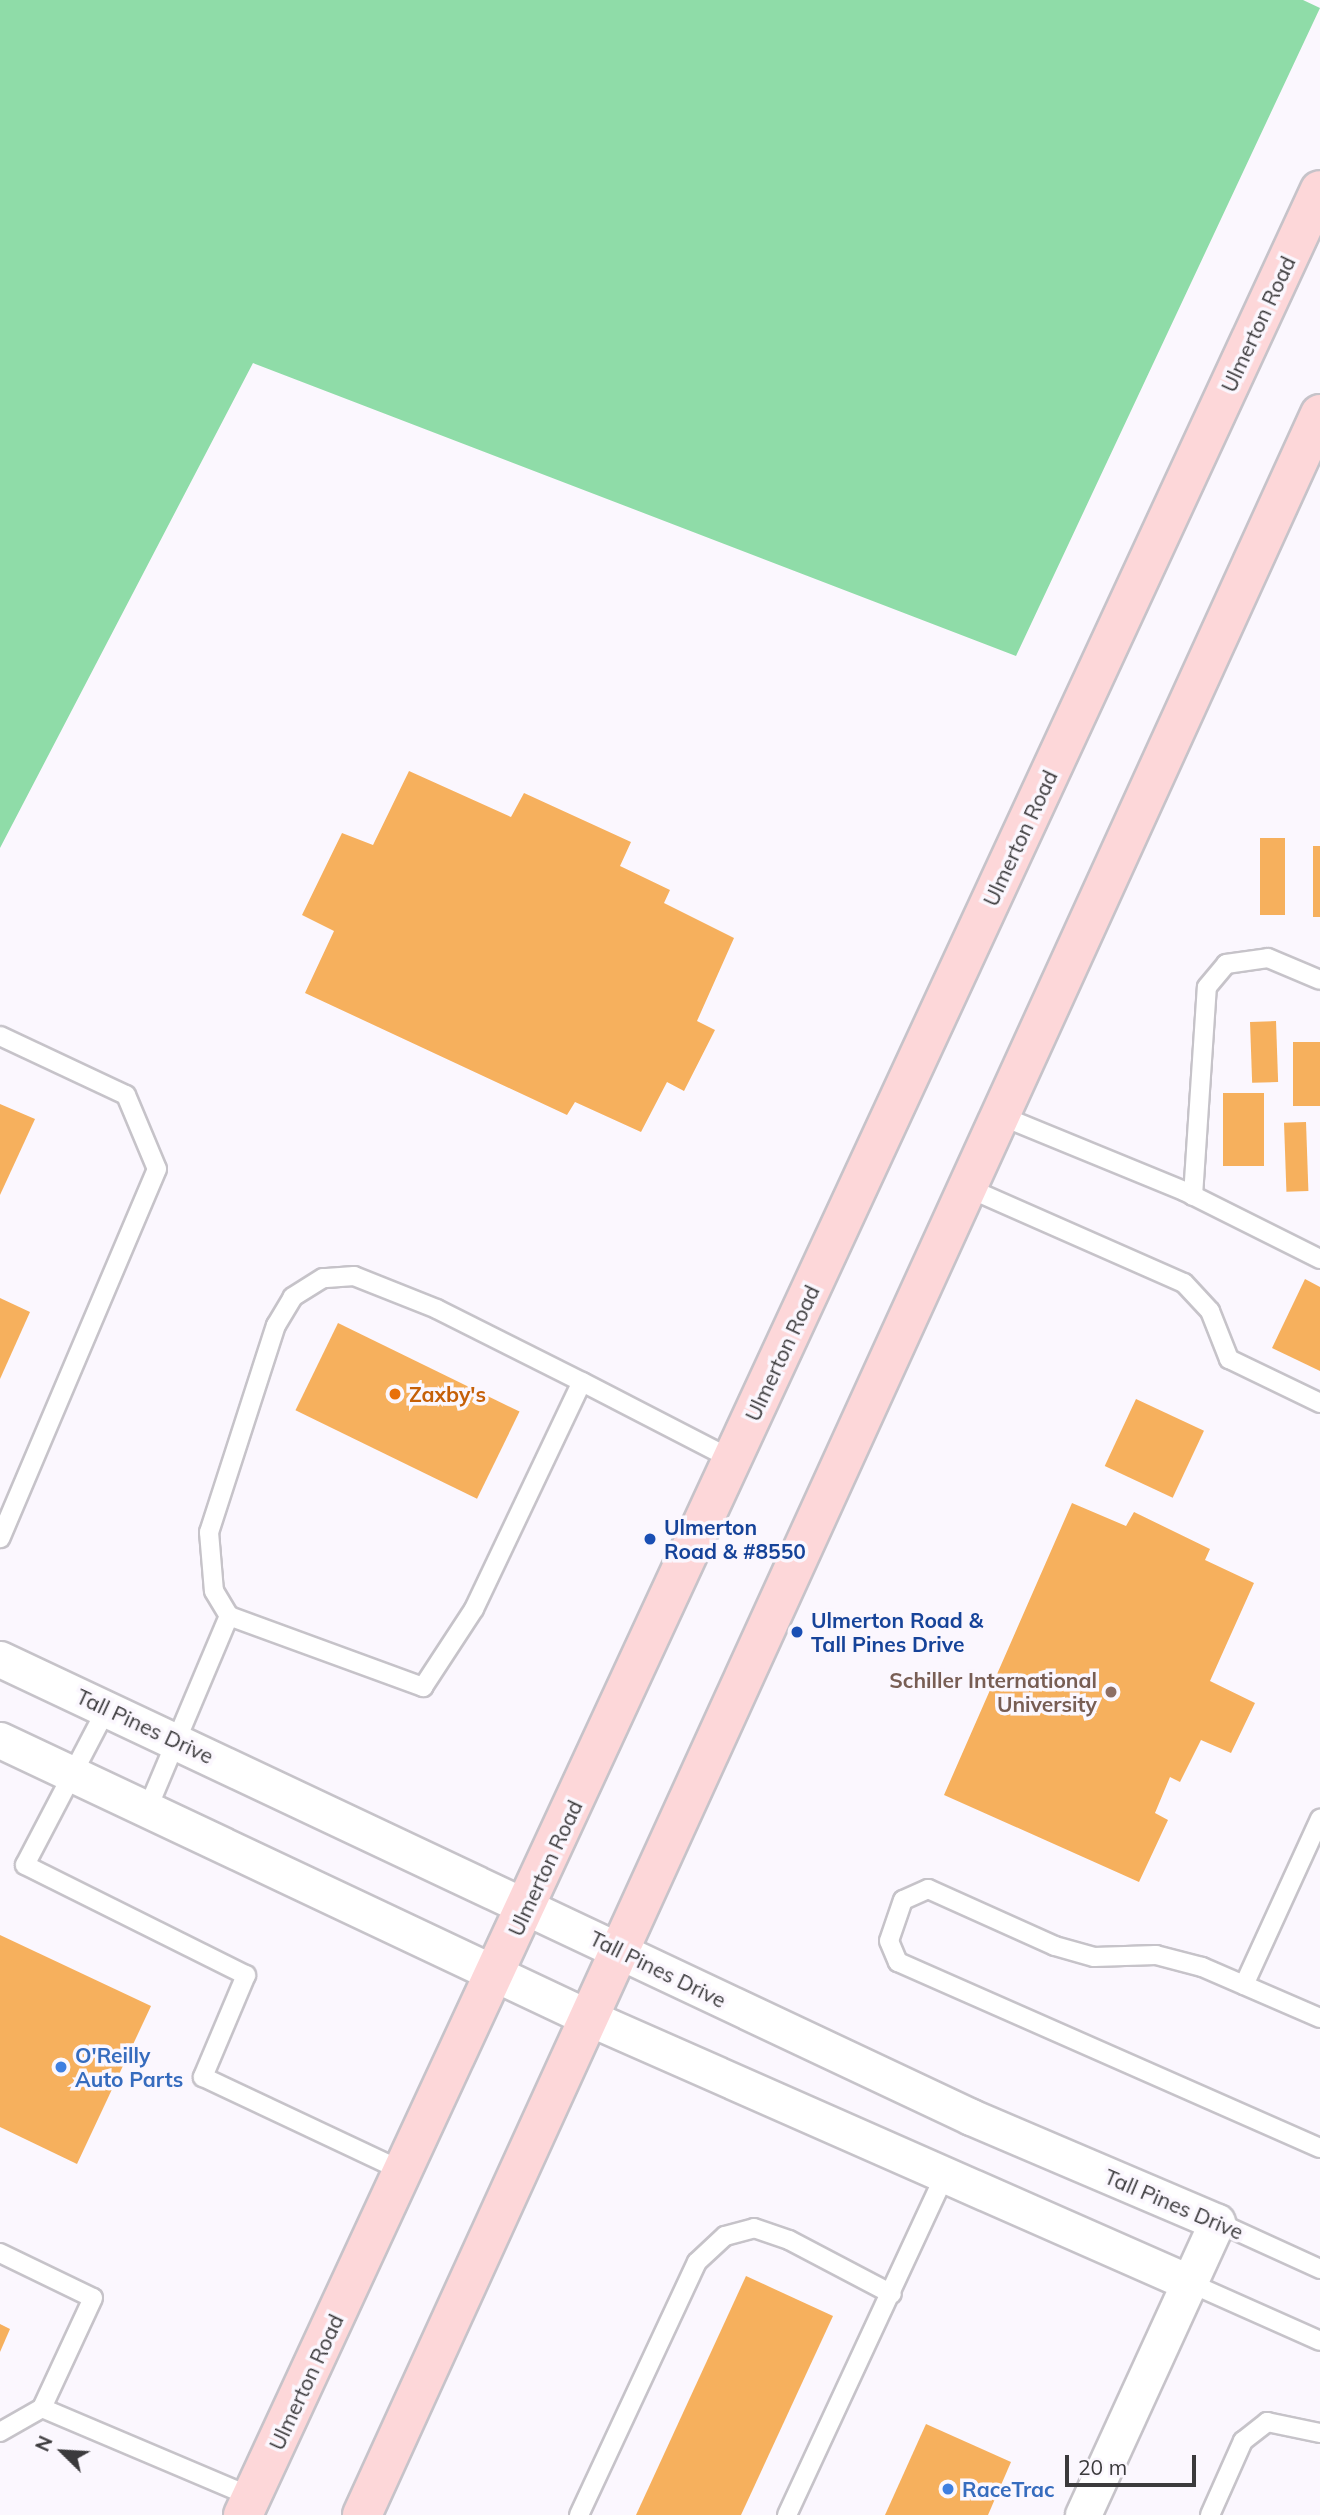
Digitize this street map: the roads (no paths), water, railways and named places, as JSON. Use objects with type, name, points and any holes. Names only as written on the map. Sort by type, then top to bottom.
[{"type":"main road","name":"Ulmerton Road","points":[[248,2506],[405,2172],[1320,190]]},
{"type":"main road","points":[[362,2515],[585,2016],[1320,414]]},
{"type":"street","name":"Tall Pines Drive","points":[[0,1659],[528,1904],[616,1950],[971,2117],[1217,2222]]},
{"type":"street","points":[[0,1740],[585,2016],[1190,2283]]},
{"type":"street","points":[[1083,2515],[1217,2222]]},
{"type":"lane","points":[[1193,1196],[1207,987],[1226,964],[1268,958],[1320,980]]},
{"type":"lane","points":[[0,1036],[126,1095],[157,1169],[0,1538]]},
{"type":"lane","points":[[999,1115],[1193,1196],[1320,1259]]},
{"type":"lane","points":[[966,1187],[1184,1283],[1210,1311],[1229,1359],[1320,1403]]},
{"type":"lane","points":[[582,1382],[474,1608],[423,1687],[229,1616],[214,1591],[209,1532],[276,1325],[293,1297],[323,1278],[354,1276],[437,1309],[582,1382],[733,1460]]},
{"type":"lane","points":[[147,1810],[174,1740],[229,1616]]},
{"type":"lane","points":[[107,1708],[25,1865],[246,1975],[203,2077],[405,2172]]},
{"type":"lane","points":[[1244,1985],[1320,1819]]},
{"type":"lane","points":[[1320,2018],[1244,1985],[1156,1955],[1094,1957],[1055,1946],[928,1889],[903,1900],[889,1941],[898,1962],[1320,2148]]},
{"type":"lane","points":[[787,2515],[945,2175]]},
{"type":"lane","name":"Tall Pines Drive","points":[[1217,2222],[1320,2269]]},
{"type":"lane","points":[[579,2515],[698,2262],[725,2235],[754,2228],[778,2236],[892,2294]]},
{"type":"lane","points":[[0,2253],[93,2298],[42,2408],[0,2432]]},
{"type":"lane","points":[[1190,2283],[1320,2340]]},
{"type":"lane","points":[[42,2408],[248,2506]]},
{"type":"lane","points":[[1210,2515],[1243,2441],[1267,2422],[1320,2433]]},
{"type":"place","name":"Zaxby's","points":[[395,1394]]},
{"type":"place","name":"Ulmerton Road & #8550","points":[[650,1539]]},
{"type":"place","name":"Ulmerton Road & Tall Pines Drive","points":[[797,1632]]},
{"type":"place","name":"Schiller International University","points":[[1111,1692]]},
{"type":"place","name":"O'Reilly Auto Parts","points":[[61,2067]]},
{"type":"place","name":"RaceTrac","points":[[948,2489]]}]
